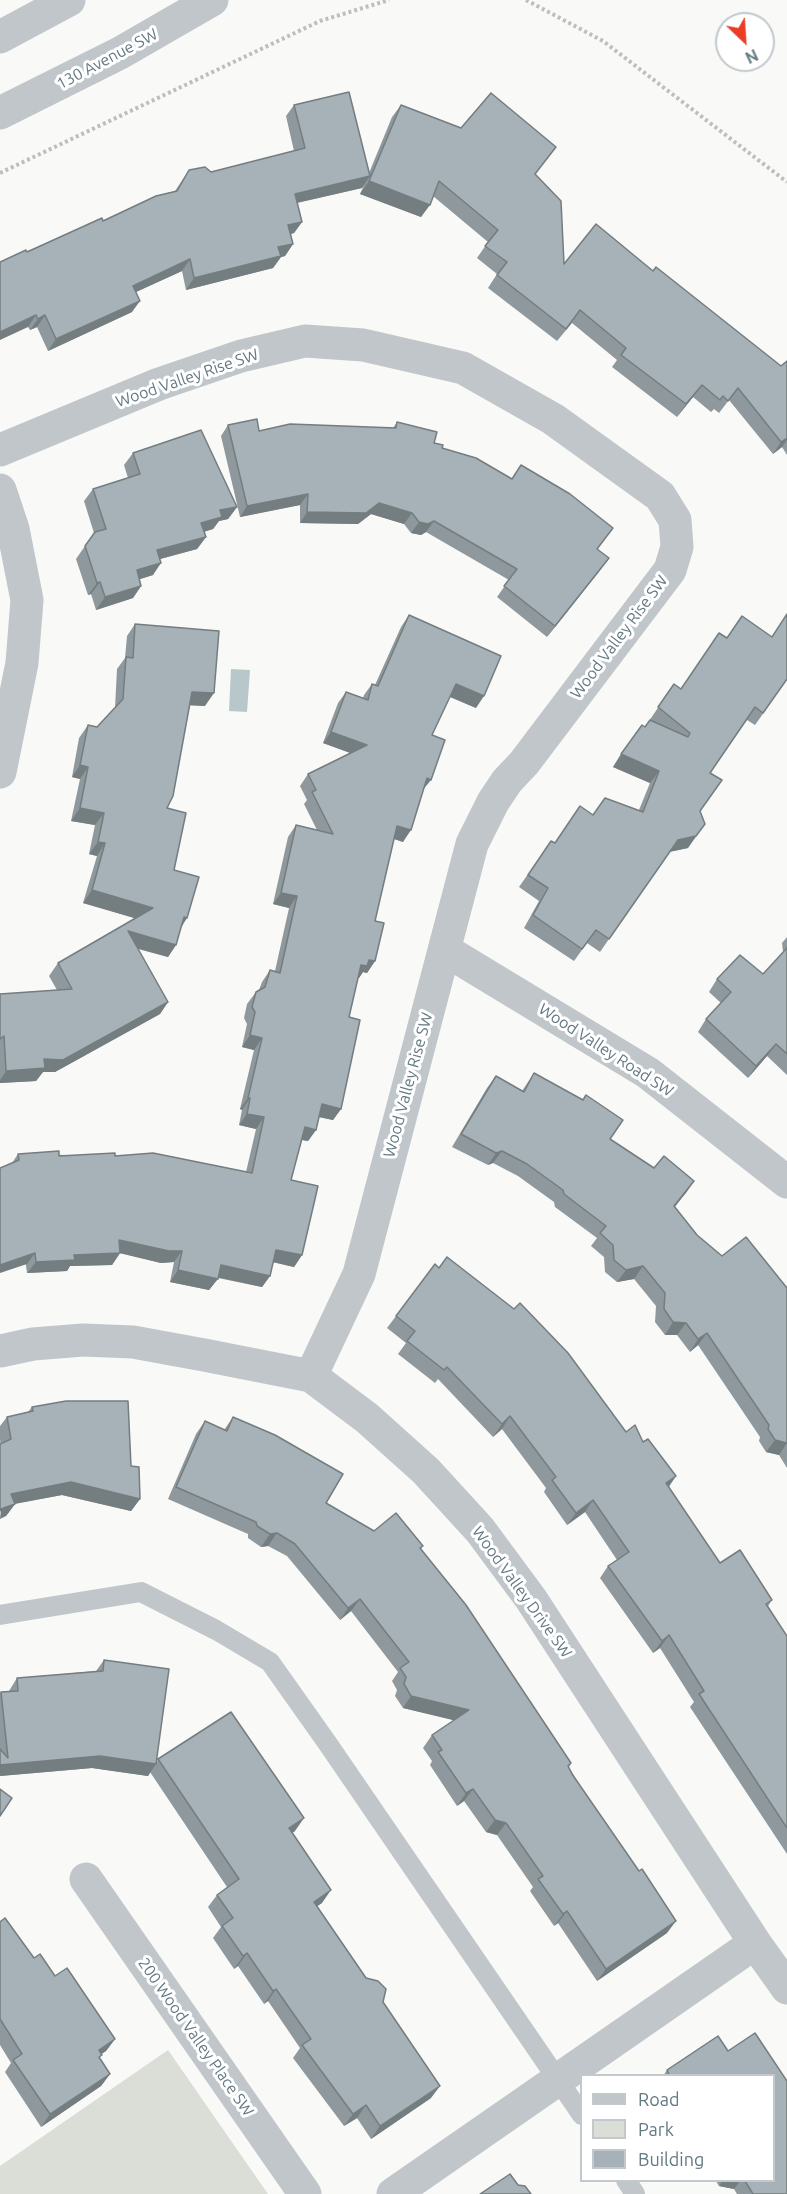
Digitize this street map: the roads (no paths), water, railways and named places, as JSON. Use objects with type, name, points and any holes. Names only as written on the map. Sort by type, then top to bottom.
[{"type":"street","points":[[0,36],[69,0]]},
{"type":"street","name":"130 Avenue SW","points":[[0,113],[130,48],[212,0]]},
{"type":"street","name":"Wood Valley Rise SW","points":[[0,450],[159,384],[241,356],[305,340],[363,345],[463,368],[553,419],[660,496],[669,507],[678,535],[676,553],[670,570],[493,802],[472,844],[358,1274],[311,1376]]},
{"type":"street","points":[[0,490],[13,529],[27,600],[22,663],[0,772]]},
{"type":"street","name":"Wood Valley Road SW","points":[[445,950],[648,1072],[786,1178]]},
{"type":"street","name":"Wood Valley Drive SW","points":[[0,1351],[33,1344],[83,1340],[134,1342],[311,1376],[367,1418],[426,1471],[480,1530],[531,1599],[755,1944],[787,1988]]},
{"type":"street","name":"200 Wood Valley Place SW","points":[[86,1879],[305,2194]]},
{"type":"street","points":[[393,2194],[755,1944]]},
{"type":"lane","points":[[0,1615],[141,1592],[216,1630],[270,1662],[580,2112]]}]
